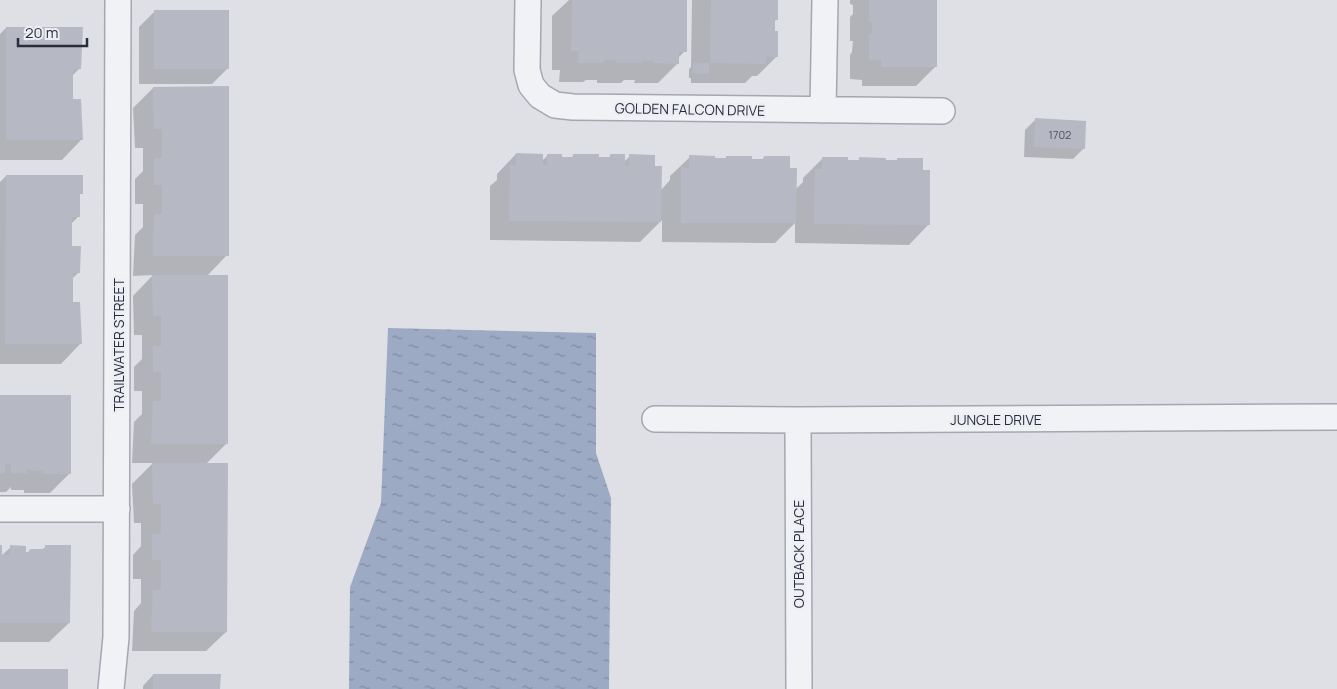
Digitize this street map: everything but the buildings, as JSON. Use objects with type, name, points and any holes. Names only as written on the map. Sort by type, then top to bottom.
[{"type":"street","name":"TRAILWATER STREET","points":[[111,689],[116,637],[118,0]]},
{"type":"street","name":"GOLDEN FALCON DRIVE","points":[[528,0],[527,70],[531,85],[540,96],[555,105],[573,107],[942,111]]},
{"type":"street","points":[[823,110],[825,0]]},
{"type":"street","name":"JUNGLE DRIVE","points":[[655,419],[1337,417]]},
{"type":"street","name":"OUTBACK PLACE","points":[[798,420],[799,689]]},
{"type":"street","points":[[0,509],[117,509]]},
{"type":"water","points":[[388,328],[596,333],[596,453],[611,498],[609,689],[349,689],[350,587],[381,503]]}]
